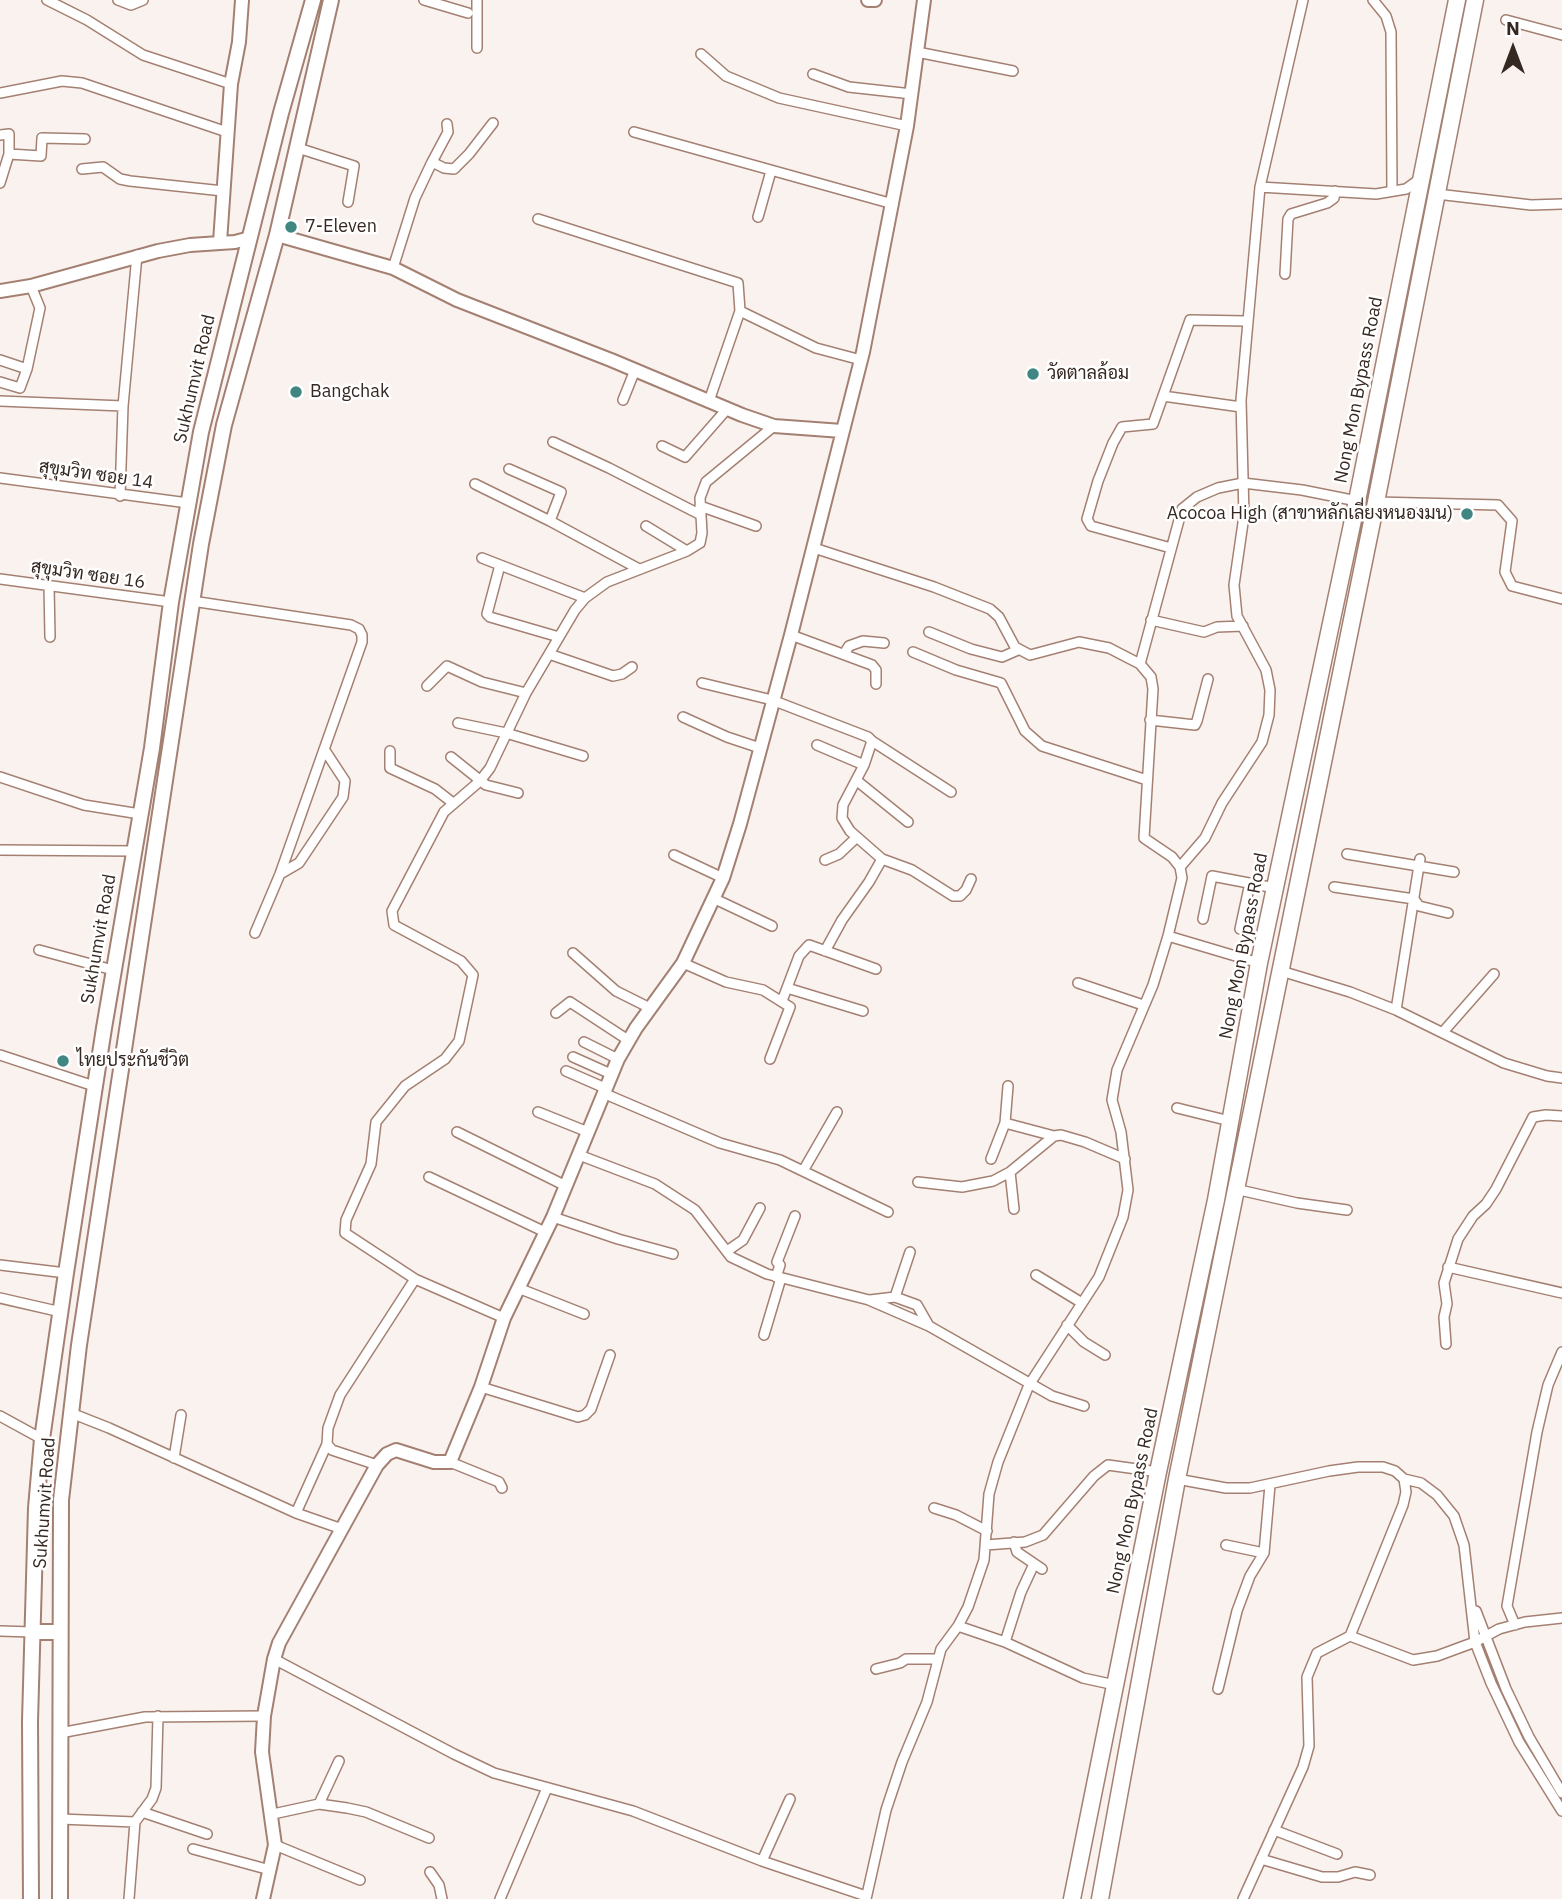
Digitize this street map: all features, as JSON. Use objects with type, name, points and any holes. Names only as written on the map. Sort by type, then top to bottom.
[{"type":"highway","name":"Nong Mon Bypass Road","points":[[1072,1899],[1216,1200],[1259,962],[1357,501],[1457,0]]},
{"type":"highway","points":[[1100,1899],[1177,1479],[1376,502],[1475,0]]},
{"type":"highway","points":[[1451,27],[1468,30]]},
{"type":"highway","points":[[1298,779],[1319,783]]},
{"type":"highway","points":[[1107,1726],[1131,1730]]},
{"type":"main road","name":"Sukhumvit Road","points":[[31,1899],[29,1809],[36,1508],[42,1439],[66,1273],[94,1086],[140,814],[171,602],[210,388],[313,0]]},
{"type":"main road","name":"Sukhumvit Road","points":[[60,1899],[61,1500],[79,1345],[191,601],[220,442],[277,235],[331,0]]},
{"type":"main road","points":[[250,238],[277,235]]},
{"type":"main road","points":[[32,1632],[60,1632]]},
{"type":"street","points":[[47,0],[87,20],[143,55],[231,84]]},
{"type":"street","points":[[118,0],[131,5],[143,0]]},
{"type":"street","points":[[220,242],[231,84],[239,42],[242,0]]},
{"type":"street","points":[[424,0],[468,13]]},
{"type":"street","points":[[477,0],[477,48]]},
{"type":"street","points":[[868,0],[874,0]]},
{"type":"street","points":[[450,1462],[481,1387],[504,1318],[566,1186],[618,1059],[628,1040],[683,963],[723,878],[791,635],[861,360],[907,126],[924,0]]},
{"type":"street","points":[[1180,867],[1205,838],[1227,794],[1262,743],[1269,715],[1266,670],[1237,616],[1234,585],[1244,516],[1241,407],[1246,321],[1260,187],[1303,0]]},
{"type":"street","points":[[1373,0],[1386,16],[1391,32],[1392,191]]},
{"type":"street","points":[[1506,20],[1562,35]]},
{"type":"street","points":[[917,52],[1013,71]]},
{"type":"street","points":[[701,54],[726,76],[779,97],[907,126]]},
{"type":"street","points":[[813,74],[849,87],[912,94]]},
{"type":"street","points":[[0,93],[62,81],[82,83],[227,132]]},
{"type":"street","points":[[432,162],[448,169],[457,167],[493,123]]},
{"type":"street","points":[[393,268],[415,198],[448,132],[447,124]]},
{"type":"street","points":[[634,132],[893,204]]},
{"type":"street","points":[[0,135],[9,134],[9,153],[0,183]]},
{"type":"street","points":[[9,153],[41,156],[41,138],[85,139]]},
{"type":"street","points":[[298,148],[354,166],[348,202]]},
{"type":"street","points":[[82,169],[103,167],[120,179],[130,181],[223,191]]},
{"type":"street","points":[[758,217],[771,171]]},
{"type":"street","points":[[1260,187],[1376,194],[1406,189],[1420,179]]},
{"type":"street","points":[[1285,274],[1288,219],[1291,214],[1327,203],[1334,198],[1335,191]]},
{"type":"street","points":[[1437,194],[1531,205],[1562,204]]},
{"type":"street","points":[[538,219],[738,283],[740,311],[709,401]]},
{"type":"street","points":[[277,235],[393,268],[457,300],[774,426],[842,431]]},
{"type":"street","points":[[0,291],[31,286],[138,255],[250,238]]},
{"type":"street","points":[[120,496],[123,406],[138,255]]},
{"type":"street","points":[[0,382],[20,388],[27,369],[40,308],[31,286]]},
{"type":"street","points":[[740,311],[816,348],[861,360]]},
{"type":"street","points":[[1171,548],[1091,526],[1087,519],[1098,481],[1122,427],[1153,424],[1190,320],[1246,321]]},
{"type":"street","points":[[0,360],[27,369]]},
{"type":"street","points":[[623,400],[635,370]]},
{"type":"street","points":[[1163,396],[1241,407]]},
{"type":"street","points":[[0,401],[123,406]]},
{"type":"street","points":[[662,446],[685,457],[727,409]]},
{"type":"street","points":[[504,1318],[415,1279],[345,1233],[346,1220],[371,1164],[376,1122],[405,1086],[445,1059],[459,1041],[473,975],[461,961],[394,925],[392,911],[444,812],[480,781],[490,768],[526,693],[585,598],[607,582],[687,551],[700,543],[701,490],[706,482],[774,426]]},
{"type":"street","points":[[553,442],[701,510],[756,526]]},
{"type":"street","points":[[509,469],[561,492],[550,521]]},
{"type":"street","name":"สุขุมวิท ซอย 14","points":[[0,478],[188,503]]},
{"type":"street","points":[[1140,664],[1182,509],[1197,497],[1218,488],[1243,483],[1302,490],[1357,501]]},
{"type":"street","points":[[475,484],[639,569]]},
{"type":"street","points":[[1376,502],[1497,505],[1512,521],[1505,572],[1512,586],[1562,599]]},
{"type":"street","points":[[646,526],[687,551]]},
{"type":"street","points":[[274,1659],[454,1755],[494,1773],[634,1811],[762,1861],[866,1897],[886,1810],[927,1702],[941,1649],[968,1607],[985,1560],[989,1494],[998,1462],[1029,1385],[1099,1277],[1124,1217],[1128,1190],[1125,1159],[1112,1100],[1117,1070],[1153,985],[1182,878],[1180,867],[1172,857],[1144,838],[1153,689],[1152,677],[1140,664],[1109,648],[1079,642],[1030,655],[1018,650],[999,617],[990,609],[934,587],[814,548]]},
{"type":"street","points":[[482,558],[585,598]]},
{"type":"street","points":[[500,565],[487,614],[559,637]]},
{"type":"street","name":"สุขุมวิท ซอย 16","points":[[0,579],[171,602]]},
{"type":"street","points":[[50,586],[50,637]]},
{"type":"street","points":[[191,601],[351,625],[359,629],[362,642],[280,874],[256,933]]},
{"type":"street","points":[[1151,620],[1204,632],[1217,627],[1243,626]]},
{"type":"street","points":[[929,632],[971,649],[1002,657],[1018,650]]},
{"type":"street","points":[[791,635],[872,665],[876,670],[876,684]]},
{"type":"street","points":[[844,654],[849,646],[863,641],[884,643]]},
{"type":"street","points":[[913,652],[956,670],[1001,683],[1025,731],[1042,746],[1147,780]]},
{"type":"street","points":[[549,654],[613,677],[632,667]]},
{"type":"street","points":[[427,686],[447,666],[482,682],[526,693]]},
{"type":"street","points":[[1150,720],[1195,725],[1208,679]]},
{"type":"street","points":[[702,682],[772,700],[868,737],[951,792]]},
{"type":"street","points":[[683,716],[727,737],[760,748]]},
{"type":"street","points":[[458,723],[506,733],[583,756]]},
{"type":"street","points":[[872,741],[864,765],[843,805],[842,818],[850,831],[882,859],[912,870],[953,896],[966,890],[971,879]]},
{"type":"street","points":[[817,745],[864,765]]},
{"type":"street","points":[[280,874],[299,863],[343,797],[345,782],[324,749]]},
{"type":"street","points":[[390,751],[390,768],[435,789],[453,803]]},
{"type":"street","points":[[451,757],[486,785],[518,793]]},
{"type":"street","points":[[0,777],[84,805],[140,814]]},
{"type":"street","points":[[856,780],[908,822]]},
{"type":"street","points":[[825,860],[839,854],[857,837]]},
{"type":"street","points":[[0,850],[134,851]]},
{"type":"street","points":[[674,855],[723,878]]},
{"type":"street","points":[[1347,855],[1420,863],[1454,872]]},
{"type":"street","points":[[825,951],[882,859]]},
{"type":"street","points":[[1396,1010],[1420,863]]},
{"type":"street","points":[[1203,919],[1212,876],[1275,888]]},
{"type":"street","points":[[1240,929],[1250,883]]},
{"type":"street","points":[[1334,887],[1414,899],[1419,906],[1448,912]]},
{"type":"street","points":[[715,899],[772,926]]},
{"type":"street","points":[[1168,936],[1259,962]]},
{"type":"street","points":[[782,1001],[799,956],[809,945],[876,969]]},
{"type":"street","points":[[39,950],[113,970]]},
{"type":"street","points":[[573,953],[616,991],[650,1008]]},
{"type":"street","points":[[683,963],[726,982],[763,990],[790,1007],[770,1059]]},
{"type":"street","points":[[1281,971],[1350,992],[1396,1010],[1504,1063],[1562,1078]]},
{"type":"street","points":[[1443,1032],[1494,974]]},
{"type":"street","points":[[1078,983],[1143,1005]]},
{"type":"street","points":[[787,988],[863,1011]]},
{"type":"street","points":[[556,1013],[570,1002],[628,1040]]},
{"type":"street","points":[[584,1042],[618,1059]]},
{"type":"street","points":[[0,1055],[94,1086]]},
{"type":"street","points":[[573,1057],[611,1074]]},
{"type":"street","points":[[566,1071],[720,1143],[759,1153],[803,1171],[888,1212]]},
{"type":"street","points":[[991,1159],[1006,1123],[1008,1086]]},
{"type":"street","points":[[1177,1108],[1230,1121]]},
{"type":"street","points":[[538,1112],[588,1132]]},
{"type":"street","points":[[803,1171],[837,1112]]},
{"type":"street","points":[[1446,1344],[1444,1317],[1447,1304],[1444,1283],[1458,1239],[1496,1189],[1533,1117],[1562,1116]]},
{"type":"street","points":[[1006,1123],[1085,1142],[1125,1159]]},
{"type":"street","points":[[457,1132],[566,1186]]},
{"type":"street","points":[[918,1182],[970,1186],[992,1181],[1010,1172],[1054,1136]]},
{"type":"street","points":[[579,1155],[655,1184],[685,1203],[695,1210],[731,1257],[778,1277],[869,1300],[929,1326],[1029,1385],[1084,1406]]},
{"type":"street","points":[[1010,1172],[1014,1209]]},
{"type":"street","points":[[429,1177],[545,1232]]},
{"type":"street","points":[[1236,1189],[1297,1203],[1347,1210]]},
{"type":"street","points":[[727,1251],[743,1240],[760,1208]]},
{"type":"street","points":[[764,1335],[780,1265],[776,1262],[795,1216]]},
{"type":"street","points":[[552,1217],[618,1240],[673,1254]]},
{"type":"street","points":[[895,1297],[910,1252]]},
{"type":"street","points":[[0,1265],[66,1273]]},
{"type":"street","points":[[1448,1267],[1562,1293]]},
{"type":"street","points":[[1036,1275],[1082,1303]]},
{"type":"street","points":[[296,1513],[327,1444],[328,1428],[340,1395],[415,1279]]},
{"type":"street","points":[[518,1288],[584,1314]]},
{"type":"street","points":[[869,1300],[895,1297],[917,1305],[929,1326]]},
{"type":"street","points":[[0,1298],[61,1312]]},
{"type":"street","points":[[1067,1325],[1083,1342],[1105,1355]]},
{"type":"street","points":[[1515,1625],[1507,1606],[1537,1432],[1548,1385],[1562,1352]]},
{"type":"street","points":[[481,1387],[578,1417],[591,1409],[610,1354]]},
{"type":"street","points":[[71,1413],[296,1513],[342,1529]]},
{"type":"street","points":[[174,1458],[181,1415]]},
{"type":"street","points":[[0,1416],[42,1439]]},
{"type":"street","points":[[327,1444],[332,1450],[377,1465]]},
{"type":"street","points":[[263,1899],[275,1846],[273,1814],[262,1752],[264,1716],[274,1659],[279,1643],[377,1465],[387,1454],[397,1450],[434,1462],[450,1462],[499,1482],[502,1488]]},
{"type":"street","points":[[986,1545],[1035,1540],[1043,1535],[1094,1476],[1108,1465],[1158,1472]]},
{"type":"street","points":[[1177,1479],[1226,1489],[1270,1485],[1358,1466],[1383,1467],[1395,1471],[1404,1479],[1420,1483],[1437,1495],[1454,1516],[1464,1545],[1475,1642],[1503,1710],[1562,1811]]},
{"type":"street","points":[[1243,1899],[1303,1767],[1309,1746],[1307,1677],[1317,1653],[1350,1636],[1403,1505],[1406,1492],[1404,1479]]},
{"type":"street","points":[[1218,1689],[1237,1611],[1250,1576],[1264,1553],[1270,1485]]},
{"type":"street","points":[[934,1508],[956,1515],[987,1531]]},
{"type":"street","points":[[1006,1642],[1021,1592],[1038,1566],[1017,1552],[1014,1542]]},
{"type":"street","points":[[1226,1545],[1264,1553]]},
{"type":"street","points":[[1472,1601],[1506,1689],[1529,1737],[1562,1793]]},
{"type":"street","points":[[1350,1636],[1413,1660],[1437,1656],[1515,1625],[1562,1618]]},
{"type":"street","points":[[958,1626],[1006,1642],[1083,1678],[1115,1685]]},
{"type":"street","points":[[0,1631],[32,1632]]},
{"type":"street","points":[[876,1669],[906,1659],[938,1659]]},
{"type":"street","points":[[60,1733],[158,1716],[264,1716]]},
{"type":"street","points":[[129,1899],[135,1822],[152,1799],[156,1788],[158,1716]]},
{"type":"street","points":[[319,1804],[339,1761]]},
{"type":"street","points":[[500,1899],[547,1788]]},
{"type":"street","points":[[762,1861],[790,1799]]},
{"type":"street","points":[[273,1814],[319,1804],[366,1812],[429,1838]]},
{"type":"street","points":[[142,1812],[207,1834]]},
{"type":"street","points":[[60,1819],[135,1822]]},
{"type":"street","points":[[1274,1829],[1337,1854]]},
{"type":"street","points":[[275,1846],[360,1880]]},
{"type":"street","points":[[193,1849],[270,1870]]},
{"type":"street","points":[[1261,1859],[1322,1877],[1338,1877],[1355,1872],[1370,1875]]},
{"type":"street","points":[[430,1872],[439,1885],[442,1899]]},
{"type":"place","name":"7-Eleven","points":[[291,227]]},
{"type":"place","name":"วัดตาลล้อม","points":[[1033,374]]},
{"type":"place","name":"Bangchak","points":[[296,392]]},
{"type":"place","name":"Acocoa High (สาขาหลักเลี่ยงหนองมน)","points":[[1467,514]]},
{"type":"place","name":"ไทยประกันชีวิต","points":[[63,1061]]}]
